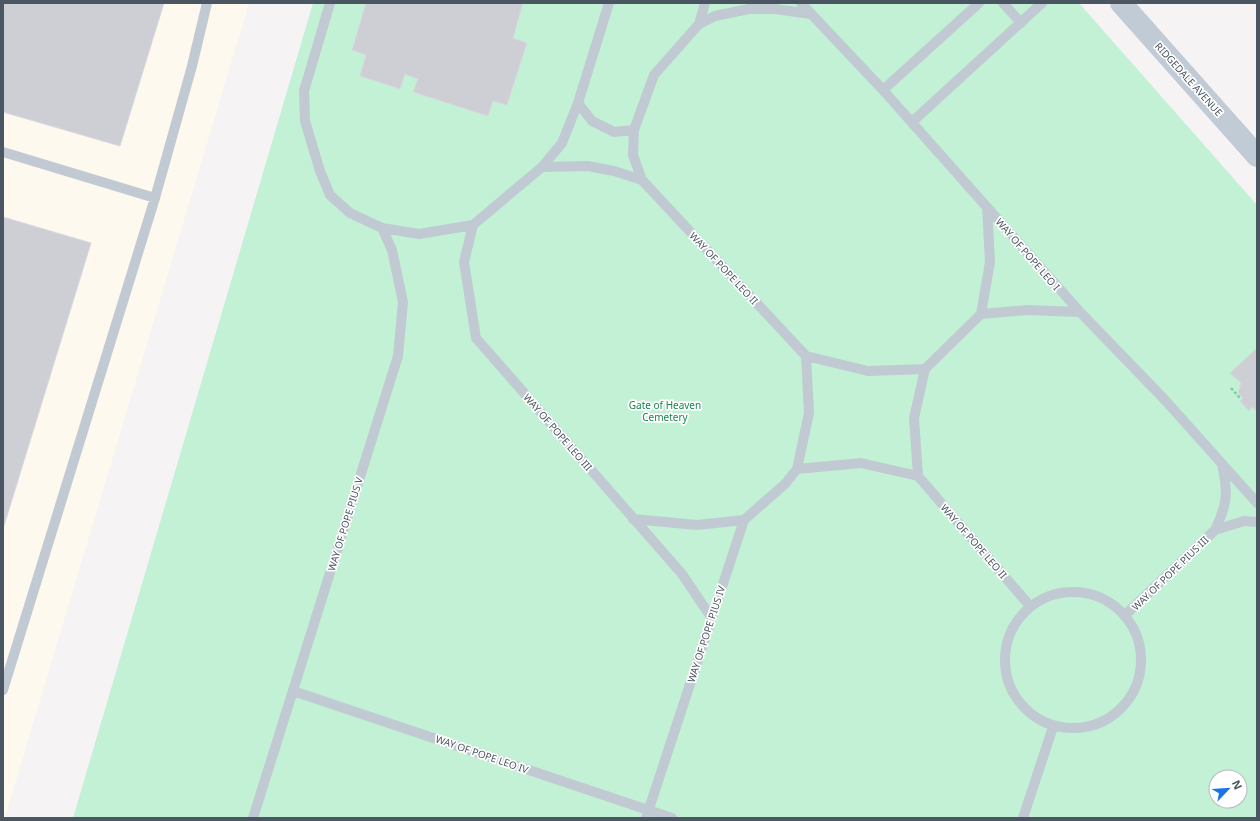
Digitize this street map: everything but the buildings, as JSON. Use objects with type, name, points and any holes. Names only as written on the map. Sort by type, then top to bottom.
[{"type":"main road","name":"RIDGEDALE AVENUE","points":[[1121,3],[1257,156]]},
{"type":"lane","points":[[3,690],[155,198],[192,66],[206,3]]},
{"type":"lane","points":[[330,3],[304,91],[305,120],[320,171],[330,195],[350,213],[382,228],[419,234],[473,225],[542,167],[562,143],[578,103],[609,3]]},
{"type":"lane","points":[[698,24],[705,3]]},
{"type":"lane","name":"WAY OF POPE LEO I","points":[[801,3],[912,122],[1080,312],[1165,400],[1257,503]]},
{"type":"lane","points":[[883,90],[979,3]]},
{"type":"lane","points":[[1003,3],[1021,23]]},
{"type":"lane","points":[[912,122],[1042,3]]},
{"type":"lane","points":[[698,24],[715,16],[749,9],[775,9],[811,14]]},
{"type":"lane","name":"WAY OF POPE LEO II","points":[[698,24],[654,75],[634,130],[633,155],[642,180],[806,356]]},
{"type":"lane","points":[[578,103],[592,121],[614,132],[634,130]]},
{"type":"lane","points":[[3,152],[155,198]]},
{"type":"lane","name":"WAY OF POPE LEO II","points":[[542,167],[588,166],[614,171],[642,180]]},
{"type":"lane","points":[[925,369],[868,371],[806,356],[809,413],[797,470],[861,463],[918,476],[914,418],[925,369],[981,314],[990,262],[987,207]]},
{"type":"lane","name":"WAY OF POPE LEO III","points":[[473,225],[464,262],[476,338],[682,574],[711,617]]},
{"type":"lane","name":"WAY OF POPE PIUS V","points":[[253,818],[398,356],[402,302],[392,250],[382,228]]},
{"type":"lane","points":[[981,314],[1028,310],[1080,312]]},
{"type":"lane","name":"WAY OF POPE PIUS III","points":[[1125,615],[1215,530],[1224,511],[1227,488],[1222,463]]},
{"type":"lane","name":"WAY OF POPE PIUS IV","points":[[647,814],[744,520],[785,484],[797,470]]},
{"type":"lane","name":"WAY OF POPE LEO II","points":[[918,476],[1030,606]]},
{"type":"lane","points":[[633,519],[698,525],[744,520]]},
{"type":"lane","name":"WAY OF POPE PIUS III","points":[[1215,530],[1244,521],[1257,522]]},
{"type":"lane","points":[[1069,591],[1090,594],[1109,602],[1125,615],[1136,634],[1141,656],[1139,678],[1131,698],[1116,714],[1097,725],[1075,729],[1053,726],[1034,717],[1018,702],[1008,683],[1004,662],[1006,641],[1016,622],[1030,606],[1049,595],[1069,591]]},
{"type":"lane","name":"WAY OF POPE LEO IV","points":[[293,691],[647,814],[672,818]]},
{"type":"lane","points":[[1023,818],[1053,726]]},
{"type":"path","points":[[1231,388],[1240,398]]},
{"type":"shaded area","points":[[3,3],[249,3],[5,818],[3,818]]},
{"type":"green space","name":"Gate of Heaven Cemetery","points":[[313,3],[1079,3],[1257,205],[1257,818],[73,818]]}]
